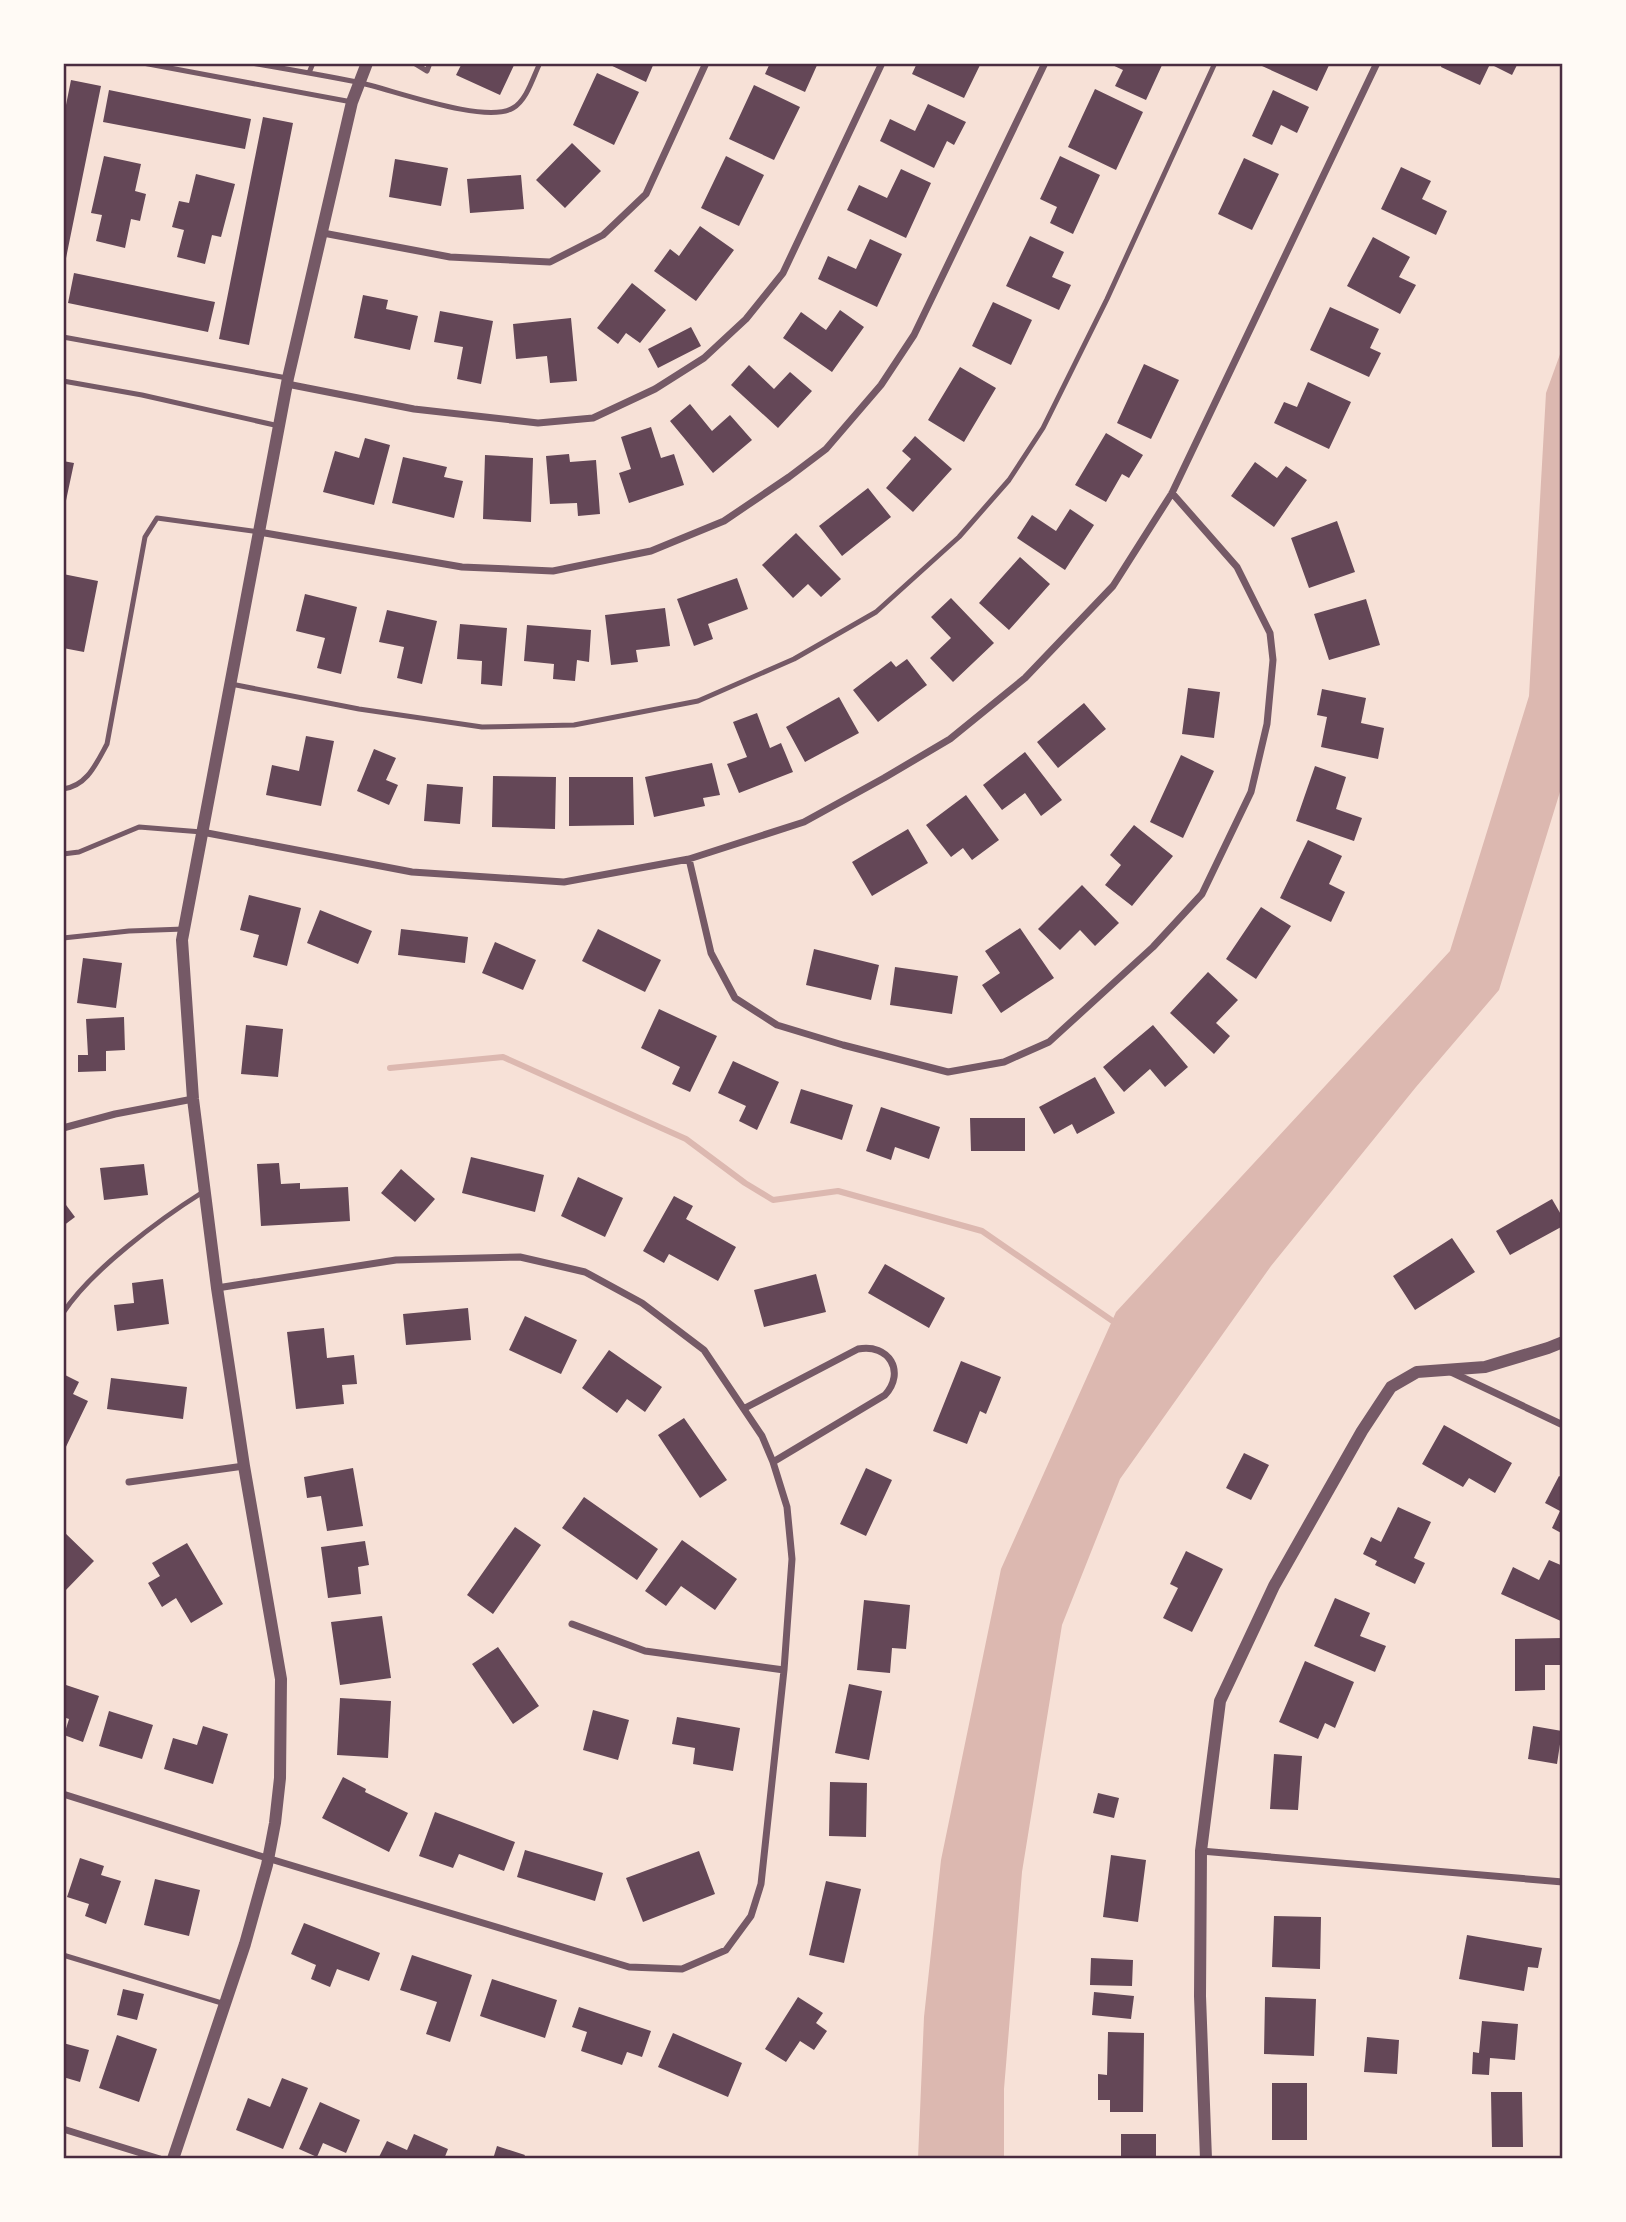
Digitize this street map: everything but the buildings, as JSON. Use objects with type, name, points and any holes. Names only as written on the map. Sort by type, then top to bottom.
[{"type":"street","points":[[173,2159],[245,1944],[268,1858],[280,1778],[281,1679],[244,1466],[217,1288],[193,1099],[182,940],[288,381],[352,102],[367,63]]},
{"type":"street","points":[[323,233],[450,257],[550,262],[603,235],[646,194],[706,63]]},
{"type":"street","points":[[288,381],[414,409],[538,423],[593,418],[655,389],[704,358],[746,319],[783,273],[882,63]]},
{"type":"street","points":[[259,532],[462,566],[553,571],[651,551],[723,521],[826,449],[881,385],[914,335],[1045,63]]},
{"type":"street","points":[[202,832],[412,872],[564,881],[689,859],[804,822],[950,738],[1025,678],[1113,586],[1172,493],[1377,63]]},
{"type":"street","points":[[689,859],[711,953],[735,998],[777,1025],[948,1072],[1004,1062],[1049,1042],[1153,947],[1202,894],[1251,792],[1267,724],[1273,660],[1270,633],[1237,567],[1172,493]]},
{"type":"street","points":[[63,1128],[115,1114],[193,1099]]},
{"type":"street","points":[[63,1794],[629,1966],[682,1969],[726,1950],[751,1916],[761,1884],[784,1670],[792,1559],[787,1507],[762,1436],[704,1350],[642,1303],[584,1272],[520,1257],[396,1260],[217,1288]]},
{"type":"street","points":[[1206,2159],[1200,1996],[1201,1851],[1220,1701],[1275,1586],[1362,1431],[1391,1387],[1417,1372],[1485,1367],[1563,1342]]},
{"type":"street","points":[[745,1408],[858,1349],[883,1352],[893,1365],[894,1381],[885,1395],[773,1462]]},
{"type":"street","points":[[1448,1370],[1563,1425]]},
{"type":"street","points":[[130,1482],[244,1466]]},
{"type":"street","points":[[572,1624],[645,1651],[784,1670]]},
{"type":"street","points":[[1201,1851],[1563,1882]]},
{"type":"street","points":[[63,2129],[160,2159]]},
{"type":"lane","points":[[143,63],[352,102]]},
{"type":"lane","points":[[252,63],[360,83],[453,107],[496,113],[511,110],[521,103],[540,63]]},
{"type":"lane","points":[[309,73],[313,63]]},
{"type":"lane","points":[[414,63],[427,71],[430,63]]},
{"type":"lane","points":[[231,684],[359,709],[482,727],[574,725],[698,701],[794,659],[876,612],[959,537],[1009,480],[1043,428],[1107,299],[1215,63]]},
{"type":"lane","points":[[63,337],[288,381]]},
{"type":"lane","points":[[63,381],[279,426]]},
{"type":"lane","points":[[63,789],[74,788],[93,771],[107,744],[145,537],[157,518],[259,532]]},
{"type":"lane","points":[[63,854],[79,852],[139,827],[202,832]]},
{"type":"lane","points":[[63,938],[184,929]]},
{"type":"lane","points":[[63,1312],[115,1258],[184,1204],[205,1191]]},
{"type":"lane","points":[[63,1955],[225,2004]]},
{"type":"shaded area","points":[[1563,346],[1563,782],[1499,990],[1416,1087],[1271,1266],[1120,1479],[1062,1625],[1022,1872],[1004,2089],[1004,2159],[918,2159],[924,2017],[941,1860],[1001,1569],[1116,1312],[1450,951],[1529,696],[1546,393]]},
{"type":"waterway","points":[[390,1068],[503,1057],[686,1139],[745,1183],[773,1200],[838,1191],[982,1231],[1117,1324]]}]
